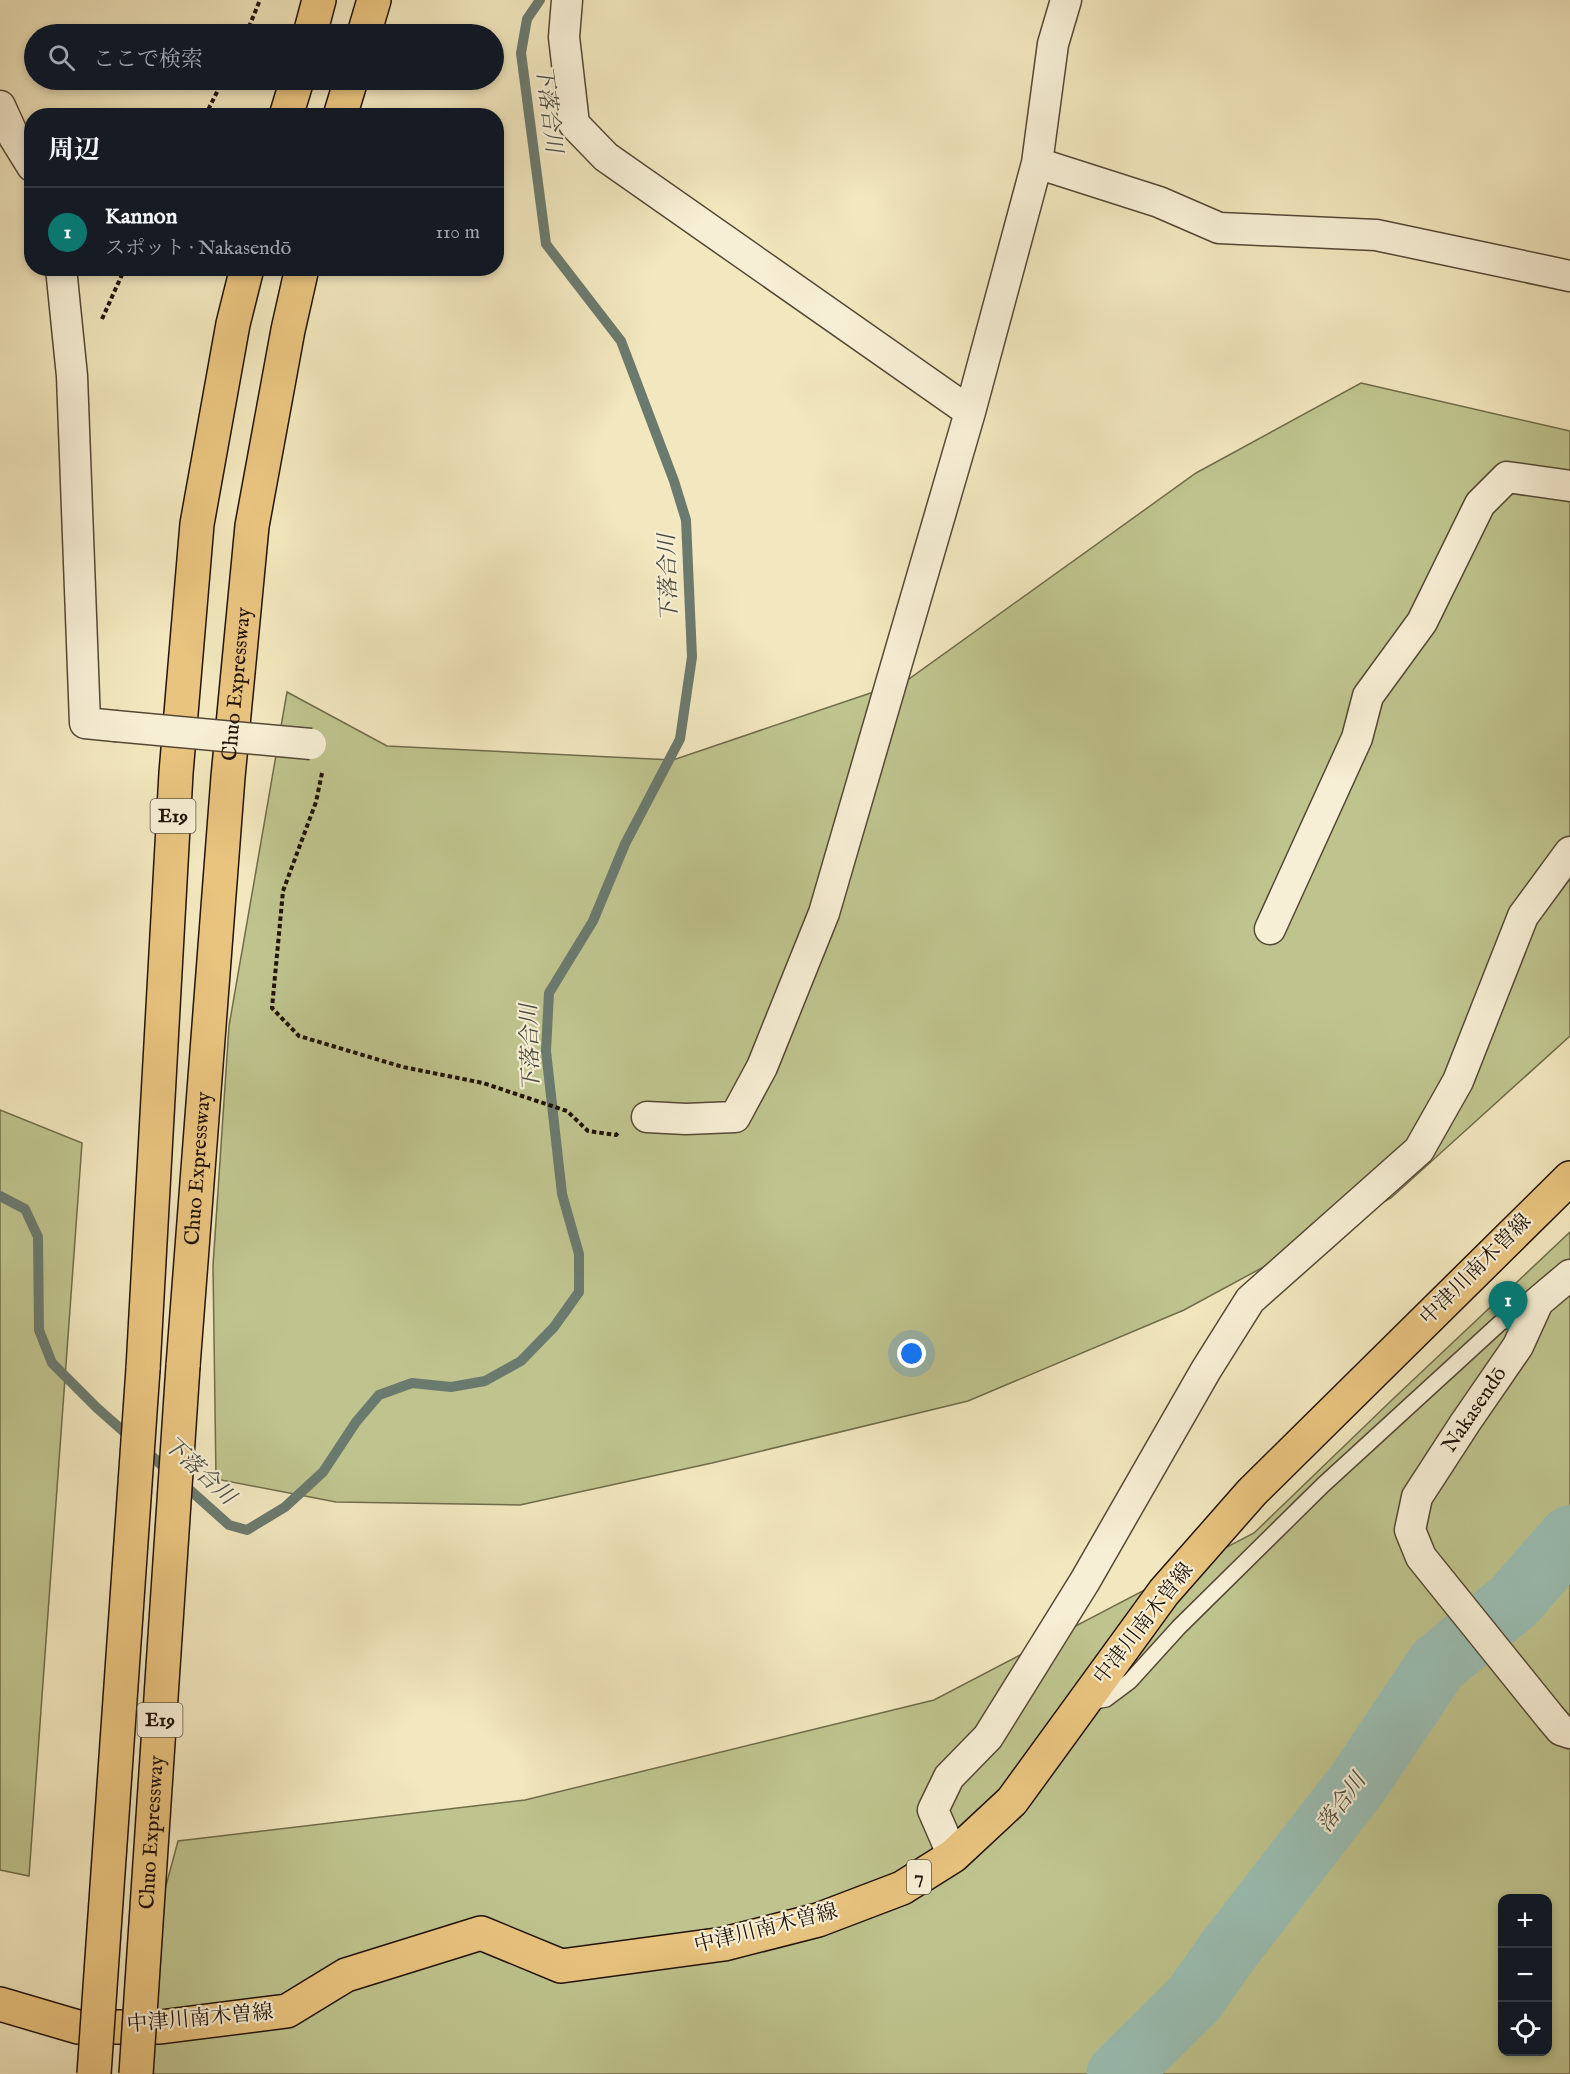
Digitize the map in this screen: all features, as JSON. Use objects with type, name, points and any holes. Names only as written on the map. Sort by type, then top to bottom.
[{"type":"main road","points":[[312,24],[320,0]]},
{"type":"main road","points":[[367,24],[374,0]]},
{"type":"main road","points":[[288,108],[294,90]]},
{"type":"main road","points":[[342,108],[348,90]]},
{"type":"main road","name":"Chuo Expressway","points":[[94,2074],[143,1370],[176,772],[197,524],[233,324],[245,276]]},
{"type":"main road","name":"Chuo Expressway","points":[[136,2074],[183,1366],[228,777],[252,526],[300,276]]},
{"type":"main road","name":"中津川南木曽線","points":[[0,2004],[78,2027],[160,2027],[286,2011],[346,1974],[481,1933],[561,1966],[724,1944],[818,1920],[902,1888],[953,1856],[1012,1801],[1164,1592],[1252,1492],[1570,1178]]},
{"type":"street","points":[[567,0],[564,36],[574,124],[606,157],[970,412]]},
{"type":"street","points":[[647,1117],[686,1119],[735,1117],[762,1067],[824,913],[970,412],[1037,163],[1053,44],[1066,0]]},
{"type":"street","points":[[0,106],[24,153]]},
{"type":"street","points":[[1037,163],[1159,201],[1219,228],[1376,235],[1570,276]]},
{"type":"street","points":[[62,276],[72,376],[85,723],[311,744]]},
{"type":"street","points":[[1270,929],[1357,738],[1368,696],[1422,621],[1480,504],[1507,477],[1570,486]]},
{"type":"street","points":[[953,1856],[933,1810],[948,1777],[988,1737],[1085,1581],[1206,1370],[1250,1300],[1419,1150],[1458,1080],[1523,916],[1570,852]]},
{"type":"street","name":"Nakasendō","points":[[1560,1725],[1421,1557],[1410,1530],[1417,1497],[1518,1346],[1538,1302],[1570,1275]]},
{"type":"lane","points":[[1083,1703],[1106,1699],[1130,1681],[1179,1627],[1323,1485],[1500,1323],[1538,1302]]},
{"type":"path","points":[[250,24],[260,0]]},
{"type":"path","points":[[209,108],[218,90]]},
{"type":"path","points":[[311,744],[327,748],[316,802],[283,891],[272,1008],[298,1036],[403,1067],[483,1083],[567,1111],[588,1131],[616,1135],[647,1117]]},
{"type":"green space","points":[[1361,383],[1570,431],[1570,1036],[1391,1198],[1184,1310],[968,1401],[712,1463],[520,1505],[336,1502],[216,1479],[213,1266],[229,1026],[287,692],[387,746],[673,760],[906,681],[1196,473]]},
{"type":"green space","points":[[0,1110],[82,1143],[29,1876],[0,1870]]},
{"type":"green space","points":[[1570,1232],[1570,2074],[152,2074],[146,1960],[178,1841],[525,1800],[934,1700],[1254,1533]]},
{"type":"waterway","name":"下落合川","points":[[181,1482],[229,1525],[247,1530],[285,1507],[323,1472],[356,1422],[379,1395],[412,1383],[451,1387],[485,1381],[521,1361],[554,1327],[579,1292],[579,1254],[562,1194],[546,1051],[549,993],[593,921],[625,844],[680,739],[692,657],[686,520],[674,481],[621,341],[546,244],[521,53],[527,19],[540,0]]},
{"type":"waterway","name":"下落合川","points":[[0,1196],[25,1209],[38,1237],[39,1330],[52,1363],[131,1438]]},
{"type":"waterway","name":"下落合川","points":[[143,1448],[169,1472]]},
{"type":"waterway","name":"落合川","points":[[1118,2074],[1194,1999],[1230,1948],[1358,1783],[1437,1665],[1514,1601],[1570,1537]]},
{"type":"place","name":"Kannon","points":[[1508,1331]]}]
